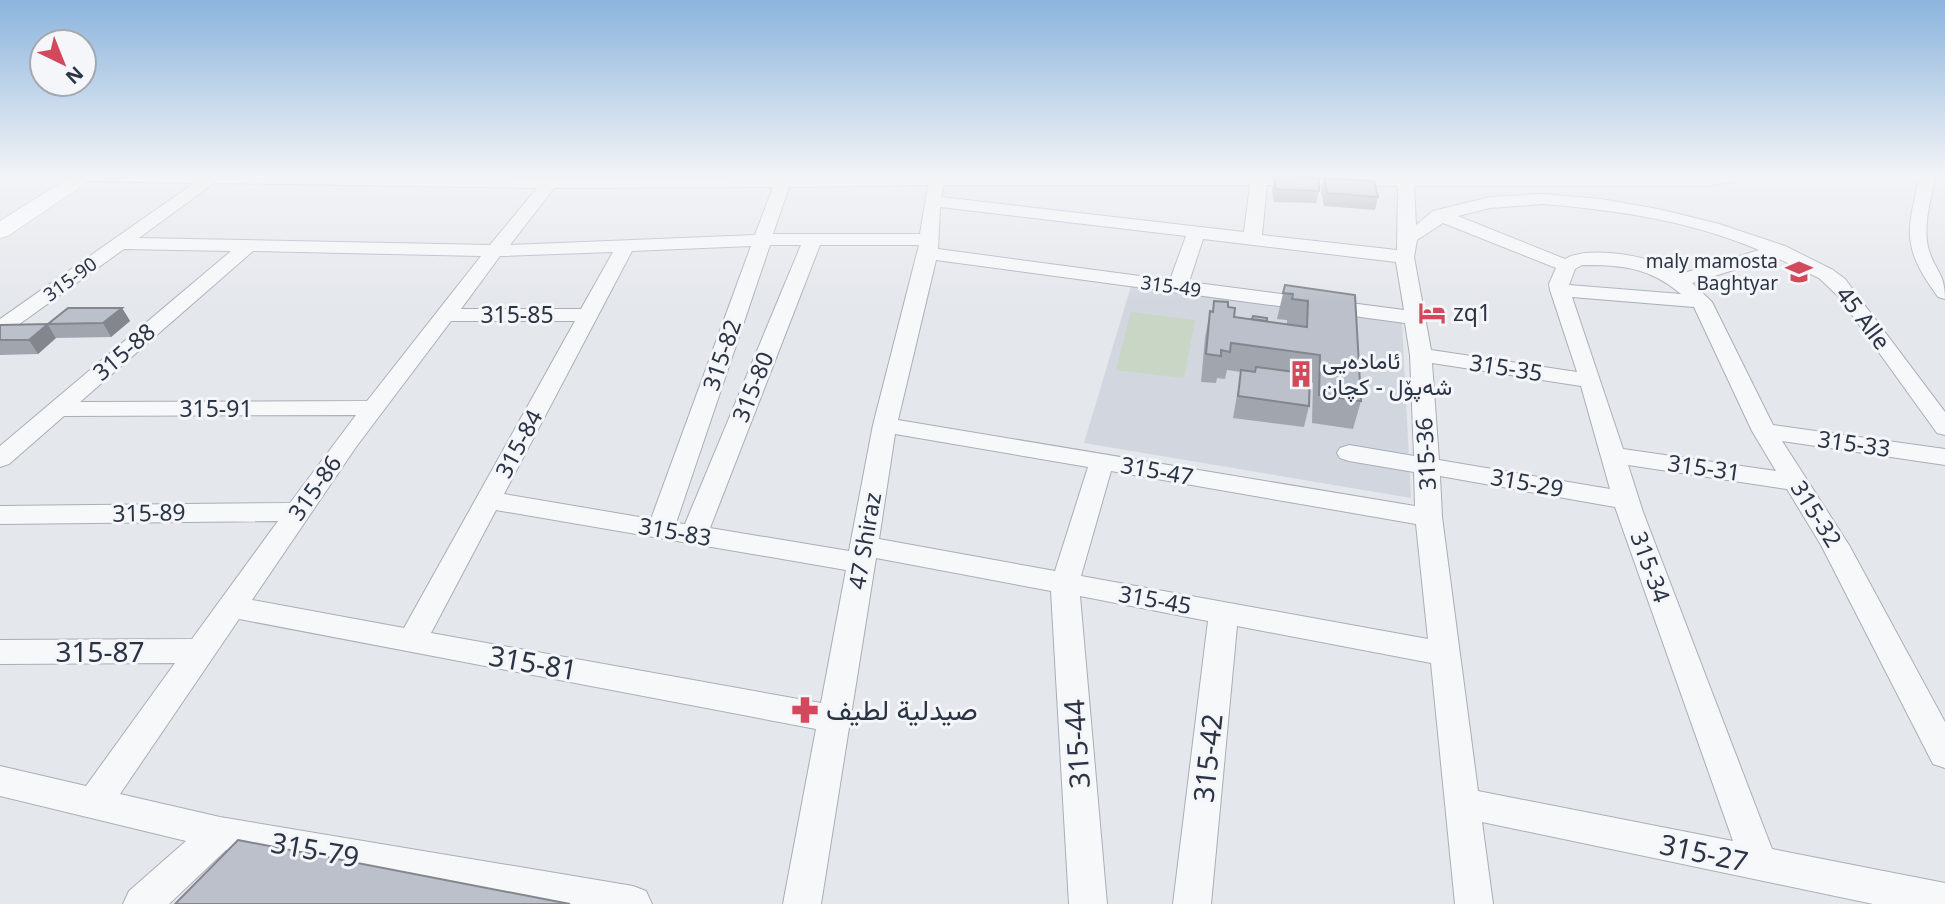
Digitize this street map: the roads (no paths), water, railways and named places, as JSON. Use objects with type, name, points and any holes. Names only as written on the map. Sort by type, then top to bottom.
[{"type":"main road","points":[[0,231],[22,217]]},
{"type":"street","name":"315-90","points":[[0,329],[155,217]]},
{"type":"street","name":"315-86","points":[[94,803],[373,408],[523,217]]},
{"type":"street","name":"315-82","points":[[661,529],[762,240],[764,217]]},
{"type":"street","name":"47 Shiraz","points":[[802,904],[885,425],[928,246],[932,217]]},
{"type":"street","points":[[1098,217],[1252,239],[1407,247],[1418,228],[1435,217]]},
{"type":"street","points":[[1252,239],[1255,217]]},
{"type":"street","name":"315-36","points":[[1407,217],[1407,247],[1420,355],[1429,517],[1475,904]]},
{"type":"street","points":[[1443,217],[1563,278],[1702,302]]},
{"type":"street","name":"45 Alle","points":[[1675,217],[1727,230],[1778,250],[1833,278],[1945,428]]},
{"type":"street","points":[[1919,217],[1915,233],[1923,260],[1945,293]]},
{"type":"street","points":[[1178,286],[1196,233]]},
{"type":"street","name":"315-49","points":[[119,243],[495,251],[813,239],[928,246],[1178,286],[1414,318]]},
{"type":"street","name":"315-80","points":[[694,535],[813,239]]},
{"type":"street","name":"315-88","points":[[0,460],[248,245]]},
{"type":"street","name":"315-84","points":[[412,641],[625,247]]},
{"type":"street","points":[[1679,281],[1778,250]]},
{"type":"street","name":"315-32","points":[[1563,278],[1578,259],[1618,259],[1653,268],[1679,281],[1702,302],[1764,431],[1835,545],[1945,754]]},
{"type":"street","name":"315-34","points":[[1563,278],[1626,500],[1759,864]]},
{"type":"street","name":"315-85","points":[[445,315],[589,315]]},
{"type":"street","name":"315-35","points":[[1420,355],[1591,382]]},
{"type":"street","name":"315-91","points":[[58,409],[373,408]]},
{"type":"street","name":"315-47","points":[[885,425],[1429,517]]},
{"type":"street","name":"315-33","points":[[1764,431],[1945,457]]},
{"type":"street","name":"315-29","points":[[1349,453],[1626,500]]},
{"type":"street","name":"315-31","points":[[1612,455],[1796,482]]},
{"type":"street","points":[[1065,584],[1102,461]]},
{"type":"street","name":"315-83","points":[[488,500],[694,535],[863,555]]},
{"type":"street","name":"315-89","points":[[0,515],[298,512]]},
{"type":"street","name":"315-45","points":[[863,555],[1065,584],[1445,654]]},
{"type":"street","name":"315-44","points":[[1065,584],[1088,904]]},
{"type":"street","name":"315-81","points":[[231,607],[835,719]]},
{"type":"street","name":"315-42","points":[[1192,904],[1224,613]]},
{"type":"street","name":"315-87","points":[[0,652],[200,651]]},
{"type":"street","name":"315-79","points":[[3,785],[94,803],[220,834],[633,904]]},
{"type":"street","name":"315-27","points":[[1463,803],[1945,901]]},
{"type":"street","points":[[142,904],[220,834]]},
{"type":"place","name":"maly mamosta Baghtyar","points":[[1799,272]]},
{"type":"place","name":"zq1","points":[[1432,313]]},
{"type":"place","name":"ئامادەیی شەپۆل - کچان","points":[[1301,374]]},
{"type":"place","name":"صیدلیة لطیف","points":[[805,710]]}]
